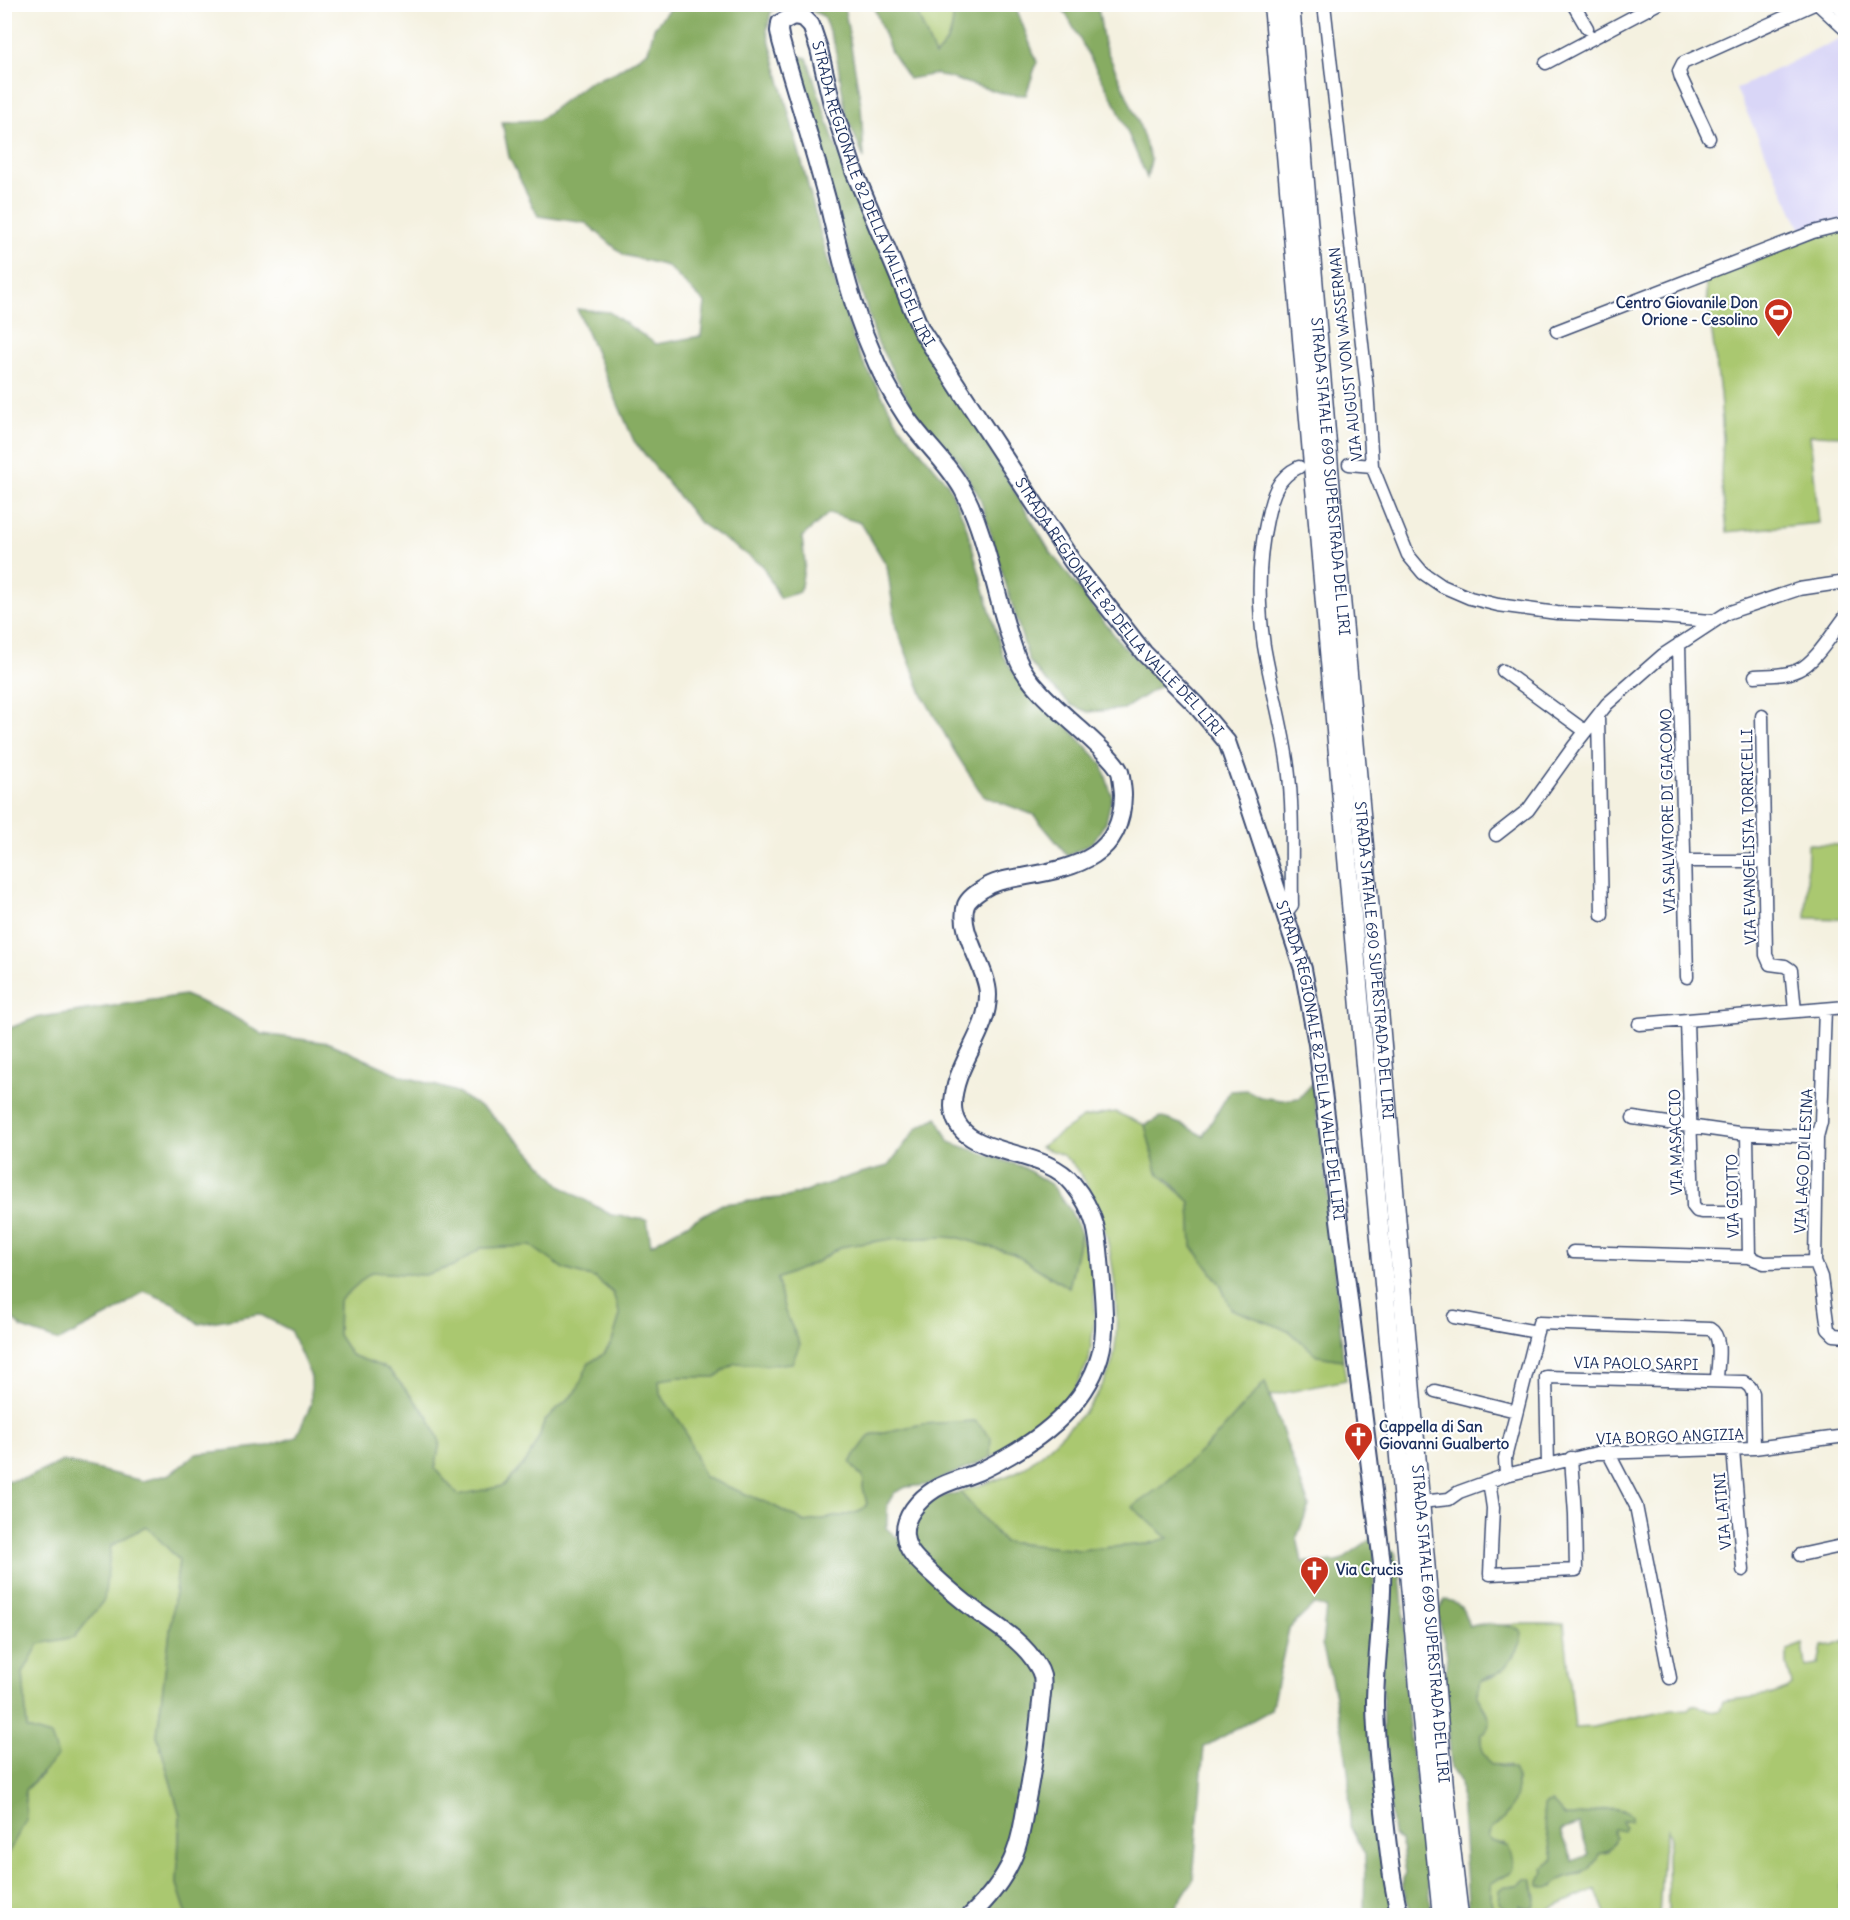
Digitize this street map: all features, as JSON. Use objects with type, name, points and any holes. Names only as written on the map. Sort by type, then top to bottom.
[{"type":"highway","name":"STRADA STATALE 690 SUPERSTRADA DEL LIRI","points":[[1274,4],[1419,1688],[1442,1916]]},
{"type":"highway","name":"STRADA STATALE 690 SUPERSTRADA DEL LIRI","points":[[1290,4],[1330,480],[1375,963],[1443,1775],[1459,1916]]},
{"type":"main road","points":[[1839,4],[1845,12]]},
{"type":"main road","name":"STRADA REGIONALE 82 DELLA VALLE DEL LIRI","points":[[969,1916],[998,1886],[1019,1844],[1036,1750],[1042,1677],[1036,1663],[1020,1645],[954,1594],[909,1550],[906,1540],[906,1521],[930,1491],[962,1480],[1004,1460],[1039,1437],[1070,1407],[1094,1374],[1100,1359],[1105,1332],[1097,1234],[1088,1207],[1074,1184],[1063,1173],[1042,1161],[981,1144],[969,1137],[955,1116],[953,1103],[957,1082],[982,1027],[988,998],[986,981],[965,925],[966,906],[976,893],[994,882],[1042,874],[1086,861],[1105,847],[1118,826],[1123,799],[1121,773],[1095,742],[1032,684],[1021,667],[1010,639],[978,526],[965,495],[950,469],[907,417],[871,351],[856,312],[823,184],[781,41],[780,23],[793,16],[804,18],[811,25],[832,104],[854,171],[921,330],[1072,561],[1144,653],[1195,704],[1227,742],[1286,914],[1303,969],[1317,1044],[1364,1432],[1379,1536],[1383,1590],[1376,1665],[1378,1762],[1391,1869],[1400,1916]]},
{"type":"street","name":"VIA AUGUST VON WASSERMAN","points":[[1324,4],[1367,388],[1372,465],[1408,555],[1423,573],[1448,589],[1483,602],[1526,610],[1711,621]]},
{"type":"street","points":[[1573,4],[1587,28]]},
{"type":"street","points":[[1546,63],[1657,4]]},
{"type":"street","points":[[1709,138],[1681,78],[1679,70],[1683,63],[1816,4],[1845,30]]},
{"type":"street","points":[[1557,331],[1813,232],[1845,224]]},
{"type":"street","points":[[1349,464],[1372,465]]},
{"type":"street","points":[[1286,914],[1292,905],[1292,801],[1288,766],[1265,648],[1260,597],[1263,543],[1271,501],[1279,482],[1290,471],[1299,467]]},
{"type":"street","points":[[1496,835],[1528,810],[1598,716],[1641,673],[1679,644],[1711,621],[1733,610],[1813,586],[1845,582]]},
{"type":"street","points":[[1755,676],[1802,669],[1845,616]]},
{"type":"street","name":"VIA SALVATORE DI GIACOMO","points":[[1679,644],[1687,977]]},
{"type":"street","points":[[1503,671],[1586,731]]},
{"type":"street","points":[[1598,716],[1602,915]]},
{"type":"street","name":"VIA EVANGELISTA TORRICELLI","points":[[1762,716],[1766,958],[1770,964],[1785,966],[1791,970],[1795,1011]]},
{"type":"street","points":[[1683,861],[1763,861]]},
{"type":"street","points":[[1639,1024],[1845,1007]]},
{"type":"street","name":"VIA LAGO DI LESINA","points":[[1825,1009],[1821,1122],[1817,1137],[1815,1262],[1821,1277],[1828,1329],[1834,1335],[1845,1336]]},
{"type":"street","name":"VIA MASACCIO","points":[[1688,1021],[1692,1201],[1695,1209],[1703,1212],[1748,1212]]},
{"type":"street","points":[[1633,1118],[1747,1134],[1817,1137]]},
{"type":"street","name":"VIA GIOTTO","points":[[1747,1134],[1749,1257]]},
{"type":"street","points":[[1573,1252],[1749,1257],[1764,1263],[1815,1262]]},
{"type":"street","points":[[1454,1317],[1537,1332]]},
{"type":"street","points":[[1506,1475],[1505,1458],[1539,1323],[1710,1329],[1717,1337],[1717,1380]]},
{"type":"street","name":"VIA PAOLO SARPI","points":[[1548,1465],[1546,1377],[1744,1382],[1752,1390],[1754,1448]]},
{"type":"street","points":[[1435,1391],[1516,1411]]},
{"type":"street","name":"VIA BORGO ANGIZIA","points":[[1430,1501],[1449,1499],[1459,1491],[1506,1475],[1571,1458],[1608,1452],[1754,1448],[1845,1436]]},
{"type":"street","name":"VIA LATINI","points":[[1733,1449],[1743,1570]]},
{"type":"street","points":[[1608,1452],[1639,1517],[1670,1678]]},
{"type":"street","points":[[1489,1481],[1493,1508],[1490,1574],[1576,1570],[1571,1458]]},
{"type":"street","points":[[1800,1555],[1845,1545]]},
{"type":"shaded area","points":[[1843,37],[1846,40],[1845,220],[1801,230],[1736,89]]},
{"type":"green space","points":[[672,5],[783,5],[771,12],[767,31],[827,257],[858,353],[899,425],[948,484],[965,522],[1003,656],[1025,690],[1060,718],[1102,764],[1112,796],[1106,822],[1093,842],[1068,856],[1034,815],[983,796],[955,752],[923,696],[896,627],[887,566],[861,523],[829,513],[802,537],[805,563],[800,592],[780,598],[762,565],[700,523],[634,441],[577,309],[609,312],[656,344],[701,336],[705,303],[667,266],[624,255],[586,223],[538,216],[509,157],[502,122],[539,120],[589,82],[614,73],[648,51],[654,28]]},
{"type":"green space","points":[[799,5],[844,5],[861,105],[864,159],[846,114],[835,46],[823,16]]},
{"type":"green space","points":[[873,5],[914,5],[935,56],[951,33],[953,5],[1015,5],[1037,62],[1026,95],[1005,94],[936,74],[909,79],[891,52]]},
{"type":"green space","points":[[914,5],[953,5],[950,33],[945,44],[935,56]]},
{"type":"green space","points":[[1061,5],[1095,5],[1099,13],[1104,44],[1138,121],[1151,160],[1147,178],[1116,105]]},
{"type":"green space","points":[[799,56],[807,58],[834,141],[862,206],[992,453],[1049,550],[1122,645],[1163,684],[1124,709],[1088,712],[1071,705],[1029,661],[980,498],[956,457],[914,411],[877,341],[839,221],[798,71]]},
{"type":"green space","name":"Centro Giovanile Don Orione - Cesolino","points":[[1833,229],[1845,232],[1845,436],[1810,435],[1819,523],[1727,532],[1721,476],[1723,439],[1720,393],[1705,281]]},
{"type":"green space","points":[[1808,844],[1845,845],[1845,919],[1806,918]]},
{"type":"green space","points":[[184,995],[229,1014],[262,1034],[329,1043],[403,1076],[454,1091],[487,1111],[530,1152],[562,1187],[611,1215],[647,1220],[651,1245],[722,1204],[788,1197],[888,1166],[917,1128],[937,1117],[949,1142],[1023,1167],[1052,1185],[1070,1210],[1081,1233],[1069,1288],[1014,1254],[960,1238],[884,1240],[840,1247],[817,1262],[777,1279],[785,1312],[800,1344],[792,1363],[768,1365],[735,1363],[715,1377],[680,1377],[659,1380],[660,1394],[683,1426],[704,1477],[770,1504],[805,1522],[852,1514],[861,1511],[867,1504],[863,1487],[864,1480],[850,1462],[870,1435],[923,1424],[975,1421],[991,1437],[990,1458],[927,1485],[906,1487],[894,1493],[887,1505],[887,1529],[898,1538],[933,1499],[960,1492],[1004,1542],[1079,1550],[1147,1544],[1168,1538],[1132,1507],[1162,1486],[1214,1439],[1265,1382],[1309,1506],[1297,1537],[1302,1562],[1338,1562],[1375,1536],[1373,1636],[1367,1691],[1370,1737],[1394,1915],[1364,1915],[1365,1855],[1350,1826],[1349,1778],[1343,1736],[1322,1645],[1326,1607],[1314,1605],[1289,1629],[1271,1710],[1204,1747],[1193,1880],[1171,1915],[187,1915],[177,1884],[180,1815],[157,1735],[179,1560],[146,1526],[111,1546],[104,1600],[75,1637],[39,1644],[23,1673],[27,1729],[51,1736],[58,1756],[25,1790],[26,1820],[6,1857],[5,1481],[27,1478],[63,1461],[143,1481],[170,1474],[196,1454],[268,1446],[296,1437],[311,1405],[311,1377],[290,1330],[259,1314],[199,1324],[173,1303],[144,1291],[115,1312],[59,1341],[22,1328],[5,1312],[5,1030],[35,1018]],"holes":[[[531,1246],[564,1269],[595,1278],[613,1293],[620,1315],[612,1342],[604,1354],[589,1363],[576,1392],[545,1420],[526,1462],[503,1486],[458,1495],[435,1469],[440,1442],[428,1416],[388,1369],[351,1355],[338,1335],[339,1301],[371,1272],[425,1275],[456,1265],[481,1248]]]},
{"type":"green space","points":[[1312,1084],[1327,1187],[1343,1360],[1318,1356],[1288,1330],[1231,1309],[1220,1284],[1192,1246],[1190,1202],[1171,1182],[1157,1172],[1145,1125],[1161,1117],[1203,1136],[1230,1091],[1247,1090],[1260,1097],[1281,1100],[1299,1098]]},
{"type":"green space","points":[[1115,1112],[1145,1125],[1157,1172],[1190,1202],[1192,1246],[1220,1284],[1231,1309],[1288,1330],[1318,1356],[1343,1360],[1346,1380],[1270,1396],[1264,1383],[1214,1439],[1162,1486],[1133,1507],[1169,1538],[1147,1544],[1079,1550],[1004,1542],[960,1492],[1020,1470],[1070,1427],[1093,1401],[1110,1370],[1116,1337],[1115,1282],[1103,1223],[1093,1197],[1080,1174],[1065,1157],[1040,1147],[1083,1118]]},
{"type":"green space","points":[[1081,1233],[1094,1280],[1095,1316],[1089,1361],[1070,1397],[1039,1425],[990,1458],[975,1421],[923,1424],[870,1435],[863,1487],[867,1504],[861,1511],[805,1522],[770,1504],[704,1477],[683,1426],[660,1394],[659,1379],[715,1377],[735,1363],[768,1365],[800,1344],[785,1312],[777,1278],[817,1262],[840,1247],[884,1240],[960,1238],[1014,1254],[1069,1288]]},
{"type":"green space","points":[[531,1246],[564,1269],[595,1278],[613,1293],[620,1315],[612,1342],[604,1354],[589,1363],[576,1392],[545,1420],[526,1462],[503,1486],[459,1496],[435,1469],[440,1442],[428,1416],[388,1369],[351,1355],[338,1335],[339,1301],[371,1272],[425,1275],[456,1265],[481,1248]]},
{"type":"green space","points":[[146,1525],[179,1560],[157,1735],[180,1815],[177,1884],[187,1915],[5,1915],[4,1856],[6,1857],[25,1820],[25,1790],[42,1774],[51,1736],[27,1729],[23,1673],[39,1643],[76,1636],[103,1600],[111,1546]]},
{"type":"green space","points":[[1391,1550],[1395,1552],[1399,1566],[1405,1640],[1403,1664],[1432,1915],[1412,1915],[1403,1888],[1406,1873],[1401,1841],[1393,1835],[1387,1750],[1383,1742],[1382,1656],[1392,1589],[1388,1553]]},
{"type":"green space","points":[[1445,1600],[1459,1605],[1469,1627],[1496,1625],[1511,1627],[1522,1632],[1520,1643],[1510,1661],[1498,1673],[1481,1681],[1477,1696],[1487,1714],[1489,1723],[1485,1733],[1481,1734],[1484,1754],[1491,1764],[1513,1769],[1517,1780],[1516,1796],[1511,1808],[1492,1828],[1488,1837],[1508,1847],[1513,1861],[1509,1874],[1491,1883],[1491,1902],[1495,1915],[1469,1915],[1460,1781],[1451,1768],[1445,1678],[1447,1655],[1438,1615]]},
{"type":"green space","points":[[1564,1624],[1575,1728],[1593,1727],[1662,1711],[1688,1709],[1692,1705],[1716,1711],[1720,1710],[1723,1701],[1770,1695],[1792,1685],[1787,1664],[1787,1650],[1803,1644],[1806,1667],[1818,1665],[1822,1646],[1833,1645],[1845,1640],[1846,1877],[1840,1887],[1840,1900],[1845,1888],[1845,1915],[1668,1915],[1667,1854],[1670,1835],[1668,1829],[1663,1852],[1659,1915],[1606,1915],[1595,1889],[1536,1915],[1495,1915],[1491,1902],[1491,1883],[1504,1876],[1505,1844],[1491,1841],[1488,1837],[1492,1828],[1510,1810],[1517,1777],[1508,1766],[1491,1764],[1483,1753],[1481,1738],[1489,1721],[1477,1696],[1481,1681],[1492,1677],[1507,1666],[1519,1646],[1508,1626],[1493,1626]],"holes":[[[1547,1803],[1567,1817],[1582,1816],[1603,1809],[1621,1809],[1624,1810],[1628,1821],[1622,1821],[1612,1831],[1616,1837],[1609,1852],[1599,1854],[1582,1874],[1562,1879],[1553,1887],[1539,1882],[1544,1872],[1543,1868],[1552,1861],[1553,1857],[1543,1813]],[[1525,1879],[1533,1882],[1536,1898],[1527,1908],[1520,1906],[1518,1912],[1511,1913],[1503,1909],[1512,1885],[1519,1885]]]},
{"type":"green space","points":[[1552,1802],[1565,1816],[1615,1809],[1631,1815],[1631,1821],[1622,1821],[1625,1827],[1623,1831],[1614,1829],[1616,1837],[1612,1846],[1599,1854],[1589,1869],[1583,1873],[1565,1877],[1553,1887],[1545,1888],[1539,1886],[1539,1882],[1544,1872],[1543,1868],[1552,1861],[1553,1857],[1543,1818],[1544,1806]],"holes":[[[1579,1824],[1589,1855],[1572,1861],[1561,1830]]]},
{"type":"green space","points":[[1525,1879],[1533,1882],[1535,1905],[1529,1908],[1520,1906],[1518,1913],[1509,1912],[1499,1903],[1500,1890],[1505,1886],[1519,1885]]},
{"type":"place","name":"Centro Giovanile Don Orione - Cesolino","points":[[1779,338]]},
{"type":"place","name":"Cappella di San Giovanni Gualberto","points":[[1358,1462]]},
{"type":"place","name":"Via Crucis","points":[[1315,1596]]}]
